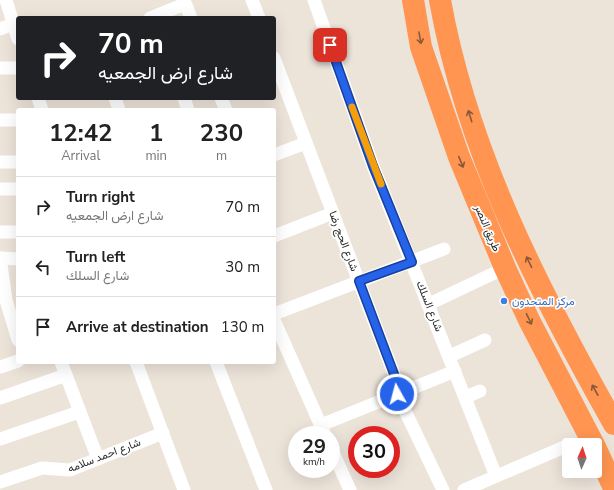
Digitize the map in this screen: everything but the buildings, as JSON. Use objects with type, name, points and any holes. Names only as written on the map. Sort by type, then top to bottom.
[{"type":"highway","name":"طريق النصر","points":[[413,0],[421,47],[459,157],[505,268],[550,362],[590,438]]},
{"type":"highway","points":[[440,0],[447,42],[482,154],[519,241],[566,338],[614,424]]},
{"type":"highway","name":"طريق النصر","points":[[602,462],[614,488]]},
{"type":"street","points":[[6,0],[16,32]]},
{"type":"street","points":[[252,0],[258,16]]},
{"type":"street","name":"شارع السلك","points":[[314,0],[373,166],[450,356],[496,476]]},
{"type":"street","points":[[156,16],[185,2],[190,16]]},
{"type":"street","points":[[0,29],[14,24]]},
{"type":"street","name":"شارع الحج رضا","points":[[276,63],[397,382],[397,394],[443,490]]},
{"type":"street","points":[[0,68],[16,68]]},
{"type":"street","points":[[0,120],[16,120]]},
{"type":"street","points":[[276,154],[306,143]]},
{"type":"street","points":[[0,162],[16,162]]},
{"type":"street","points":[[0,189],[16,189]]},
{"type":"street","points":[[276,235],[333,213]]},
{"type":"street","points":[[0,232],[16,232]]},
{"type":"street","points":[[276,313],[444,249]]},
{"type":"street","points":[[16,259],[0,258],[6,325],[16,338]]},
{"type":"street","points":[[429,304],[505,268]]},
{"type":"street","points":[[276,324],[321,426]]},
{"type":"street","points":[[450,356],[485,340]]},
{"type":"street","points":[[0,367],[16,362]]},
{"type":"street","points":[[62,364],[98,459]]},
{"type":"street","points":[[140,364],[162,433],[184,490]]},
{"type":"street","points":[[217,364],[266,490]]},
{"type":"street","points":[[331,426],[397,394],[455,371]]},
{"type":"street","points":[[0,398],[66,376]]},
{"type":"street","points":[[466,397],[480,391]]},
{"type":"street","points":[[0,439],[79,412]]},
{"type":"street","name":"شارع احمد سلامه","points":[[0,482],[42,468],[70,470],[162,433]]},
{"type":"street","points":[[464,490],[562,448]]},
{"type":"street","points":[[340,474],[345,489]]},
{"type":"slow traffic","points":[[352,107],[381,184]]},
{"type":"place","name":"مركز المتحدون","points":[[504,301]]},
{"type":"route","points":[[330,45],[373,166],[400,229],[412,262],[359,281],[397,382],[397,394]]}]
